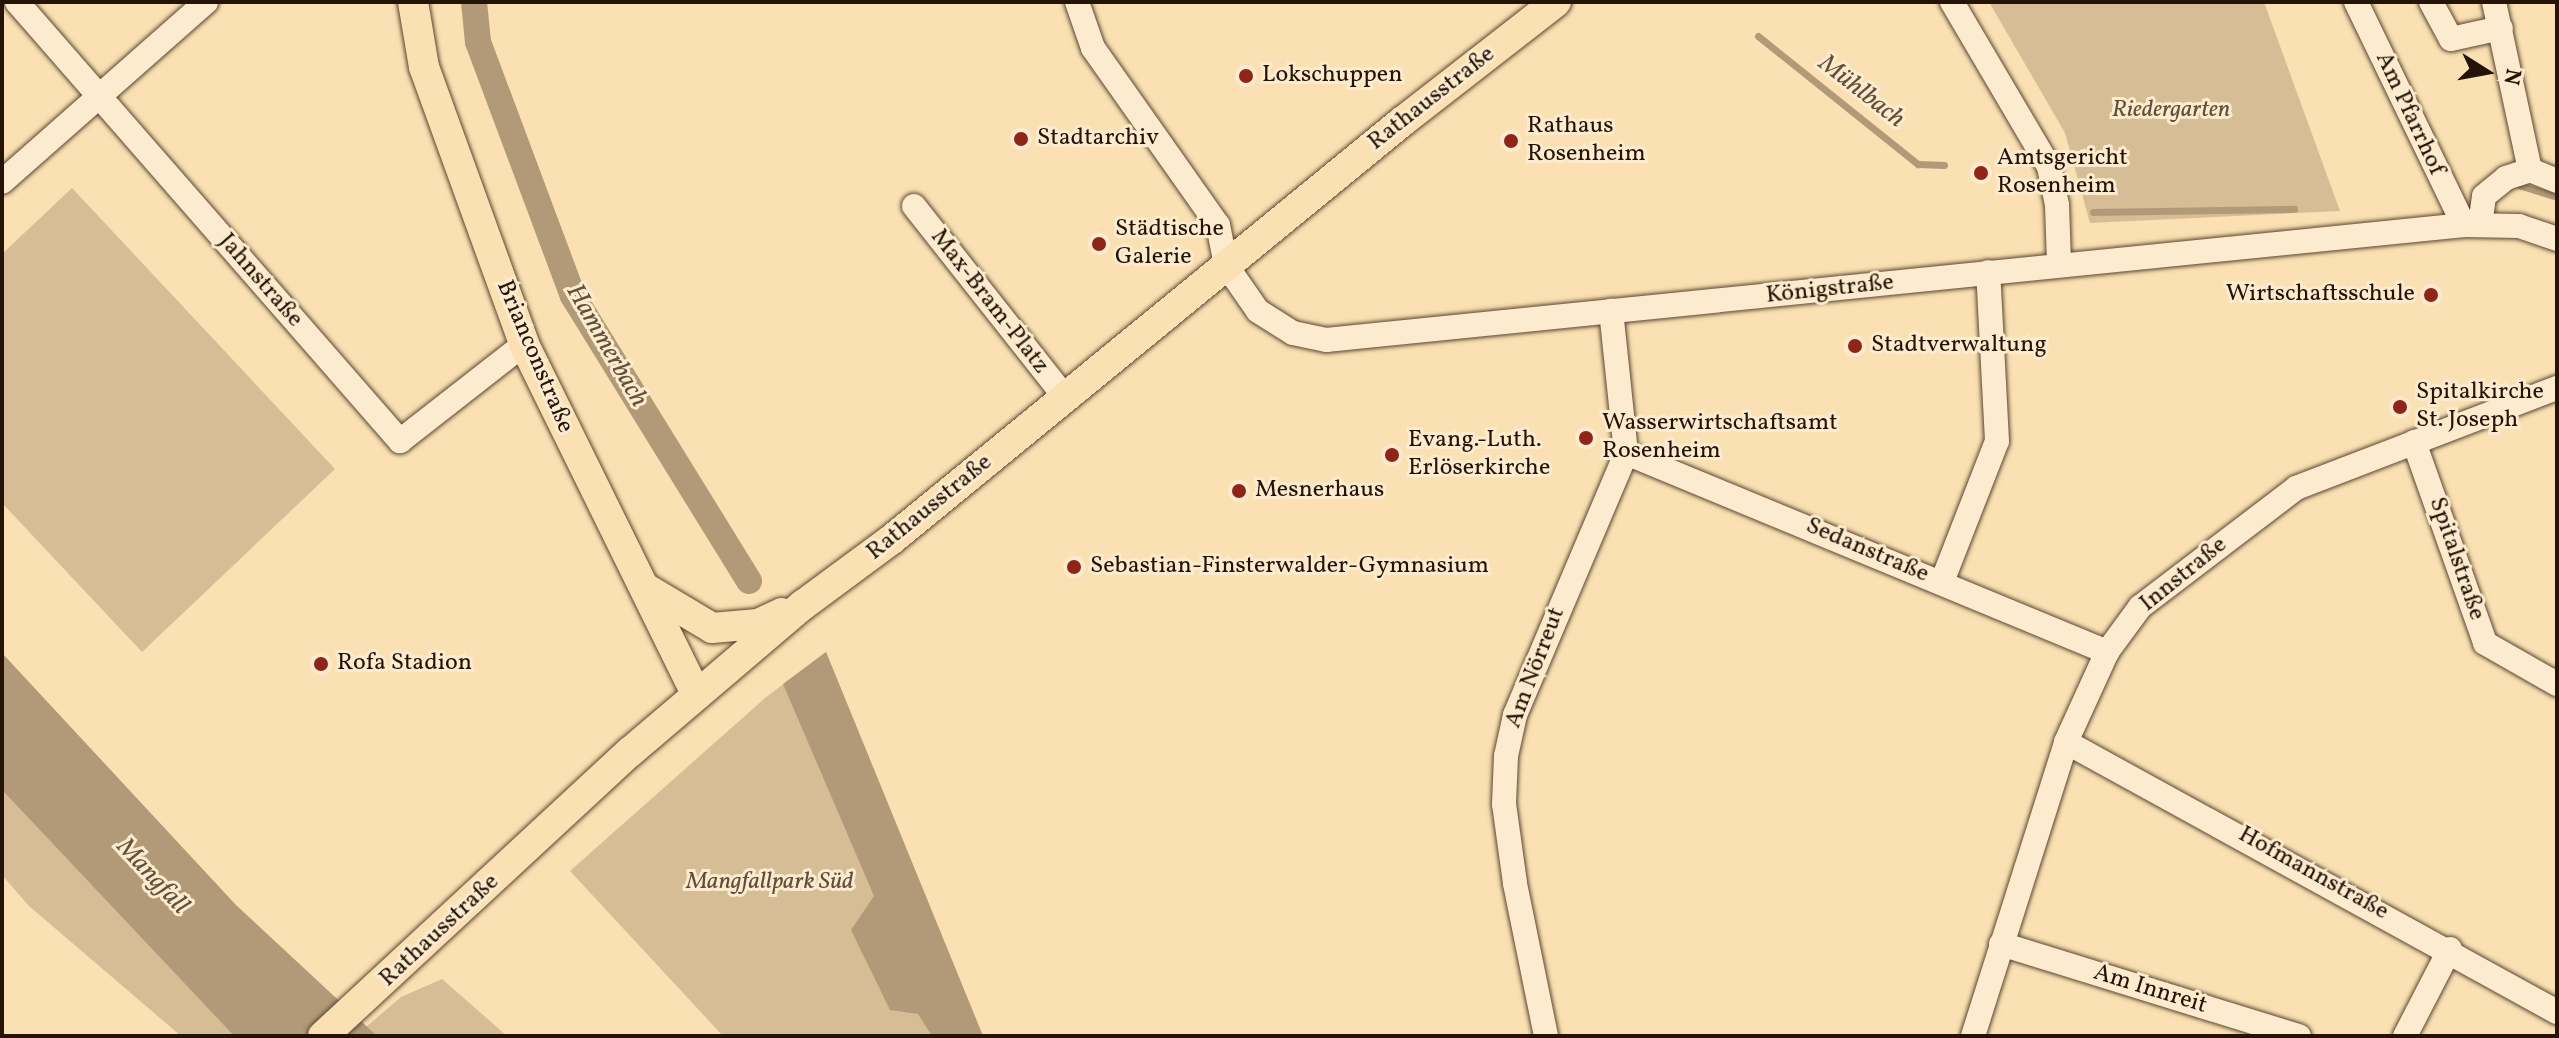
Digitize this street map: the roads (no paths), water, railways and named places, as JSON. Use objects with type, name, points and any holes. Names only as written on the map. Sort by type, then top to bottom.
[{"type":"main road","name":"Brianconstraße","points":[[413,2],[424,67],[524,344],[697,695]]},
{"type":"main road","name":"Rathausstraße","points":[[323,1036],[697,695],[803,605],[891,540],[1226,265],[1556,2]]},
{"type":"main road","points":[[640,584],[688,618],[712,628],[758,624],[803,605]]},
{"type":"street","name":"Jahnstraße","points":[[17,2],[400,441],[524,344]]},
{"type":"street","points":[[2,182],[206,2]]},
{"type":"street","points":[[1077,2],[1093,48],[1218,225],[1226,265]]},
{"type":"street","points":[[1952,2],[2049,167],[2057,205],[2059,263]]},
{"type":"street","name":"Am Pfarrhof","points":[[2356,2],[2472,225]]},
{"type":"street","points":[[2431,2],[2451,39],[2501,28]]},
{"type":"street","points":[[2494,2],[2530,170]]},
{"type":"street","points":[[2472,225],[2484,196],[2506,178],[2530,170],[2557,181]]},
{"type":"street","name":"Max-Bram-Platz","points":[[914,206],[1065,397]]},
{"type":"street","name":"Königstraße","points":[[1226,265],[1258,311],[1293,333],[1326,340],[2059,263],[2472,225],[2519,226],[2557,239]]},
{"type":"street","points":[[1942,582],[1997,441],[1988,272]]},
{"type":"street","name":"Am Nörreut","points":[[1546,1036],[1515,883],[1504,804],[1506,756],[1515,715],[1626,453],[1611,311]]},
{"type":"street","name":"Innstraße","points":[[1973,1036],[2066,742],[2107,652],[2140,607],[2296,488],[2557,388]]},
{"type":"street","name":"Spitalstraße","points":[[2414,442],[2485,643],[2557,684]]},
{"type":"street","name":"Sedanstraße","points":[[1626,453],[2107,652]]},
{"type":"street","name":"Hofmannstraße","points":[[2066,742],[2450,949],[2557,1012]]},
{"type":"street","name":"Am Innreit","points":[[2001,944],[2299,1036]]},
{"type":"street","points":[[2405,1036],[2450,949]]},
{"type":"water","points":[[826,652],[983,1036],[932,1036],[918,1014],[890,1010],[851,930],[874,896],[783,684]]},
{"type":"water","name":"Mangfall","points":[[2,653],[236,905],[377,1036],[234,1036],[2,790]]},
{"type":"waterway","name":"Hammerbach","points":[[474,2],[478,42],[573,296],[749,581]]},
{"type":"waterway","name":"Mühlbach","points":[[1758,36],[1918,164],[1944,165]]},
{"type":"waterway","points":[[2515,184],[2557,197]]},
{"type":"waterway","name":"Mühlbach","points":[[2093,212],[2294,209]]},
{"type":"place","name":"Lokschuppen","points":[[1246,76]]},
{"type":"place","name":"Stadtarchiv","points":[[1021,139]]},
{"type":"place","name":"Rathaus Rosenheim","points":[[1511,141]]},
{"type":"place","name":"Amtsgericht Rosenheim","points":[[1981,173]]},
{"type":"place","name":"Städtische Galerie","points":[[1099,244]]},
{"type":"place","name":"Wirtschaftsschule","points":[[2431,295]]},
{"type":"place","name":"Stadtverwaltung","points":[[1855,346]]},
{"type":"place","name":"Spitalkirche St. Joseph","points":[[2400,407]]},
{"type":"place","name":"Wasserwirtschaftsamt Rosenheim","points":[[1586,438]]},
{"type":"place","name":"Evang.-Luth. Erlöserkirche","points":[[1392,455]]},
{"type":"place","name":"Mesnerhaus","points":[[1239,491]]},
{"type":"place","name":"Sebastian-Finsterwalder-Gymnasium","points":[[1074,567]]},
{"type":"place","name":"Rofa Stadion","points":[[321,664]]},
{"type":"park label","name":"Riedergarten","points":[[2171,111]]},
{"type":"park label","name":"Mangfallpark Süd","points":[[770,883]]}]
